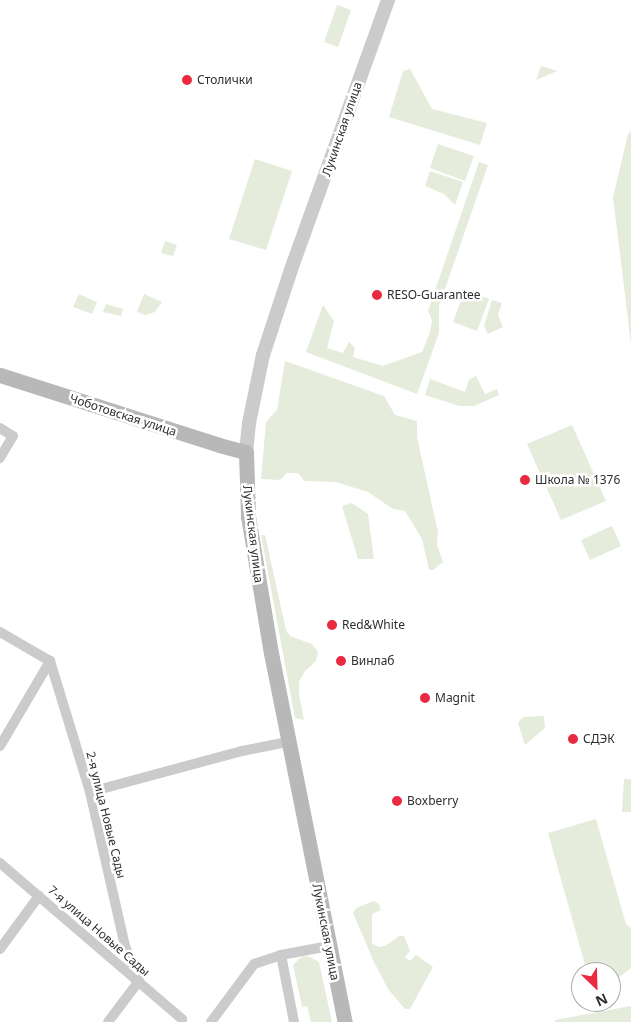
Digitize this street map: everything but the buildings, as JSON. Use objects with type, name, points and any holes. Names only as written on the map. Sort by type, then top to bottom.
[{"type":"main road","name":"Чоботовская улица","points":[[0,375],[246,452]]},
{"type":"main road","name":"Лукинская улица","points":[[246,452],[248,516],[288,742],[345,1022]]},
{"type":"street","name":"Лукинская улица","points":[[246,452],[249,423],[263,355],[293,264],[388,0]]},
{"type":"street","points":[[0,428],[13,436],[0,458]]},
{"type":"street","points":[[0,632],[50,661],[0,746]]},
{"type":"street","name":"2-я улица Новые Сады","points":[[50,661],[90,792],[125,946],[139,982]]},
{"type":"street","points":[[90,792],[242,751],[288,742]]},
{"type":"street","name":"7-я улица Новые Сады","points":[[0,863],[182,1019]]},
{"type":"street","points":[[0,949],[39,896]]},
{"type":"street","points":[[212,1022],[254,964],[281,955],[329,946]]},
{"type":"street","points":[[281,955],[294,1022]]},
{"type":"street","points":[[108,1022],[139,982]]},
{"type":"green space","points":[[337,5],[351,10],[338,47],[324,42]]},
{"type":"green space","points":[[541,66],[557,71],[536,80]]},
{"type":"green space","points":[[410,69],[432,109],[487,123],[480,145],[389,117],[403,71]]},
{"type":"green space","points":[[631,131],[631,344],[613,197],[628,134]]},
{"type":"green space","points":[[438,144],[474,156],[465,181],[430,168]]},
{"type":"green space","points":[[255,159],[292,171],[266,250],[229,239]]},
{"type":"green space","points":[[479,162],[488,165],[439,306],[439,333],[417,394],[306,352],[323,305],[334,321],[327,348],[343,353],[349,342],[355,348],[353,357],[383,366],[422,352],[430,332],[432,320],[428,311]]},
{"type":"green space","points":[[430,171],[463,182],[455,205],[444,194],[425,186]]},
{"type":"green space","points":[[165,241],[177,245],[173,256],[161,253]]},
{"type":"green space","points":[[465,290],[489,299],[477,331],[453,322]]},
{"type":"green space","points":[[79,294],[97,302],[92,314],[73,307]]},
{"type":"green space","points":[[144,294],[162,302],[155,312],[145,315],[137,312]]},
{"type":"green space","points":[[492,300],[502,303],[498,315],[503,327],[488,334],[484,326]]},
{"type":"green space","points":[[106,304],[123,309],[121,316],[103,312]]},
{"type":"green space","points":[[285,361],[384,396],[395,415],[417,421],[417,437],[438,532],[437,545],[443,562],[433,570],[429,570],[422,539],[405,511],[393,509],[368,492],[336,482],[304,481],[298,473],[287,473],[280,480],[261,479],[266,422],[277,410]]},
{"type":"green space","points":[[476,376],[485,394],[497,389],[499,395],[474,406],[459,406],[425,395],[430,379],[465,392],[469,380]]},
{"type":"green space","points":[[572,425],[606,501],[561,520],[527,444]]},
{"type":"green space","points":[[352,503],[368,514],[374,559],[358,559],[342,506]]},
{"type":"green space","points":[[612,526],[621,546],[590,560],[581,540]]},
{"type":"green space","points":[[261,535],[265,535],[286,630],[290,636],[312,644],[318,652],[316,661],[305,671],[299,682],[299,695],[304,720],[295,718]]},
{"type":"green space","points":[[544,716],[545,728],[525,745],[518,723],[523,717]]},
{"type":"green space","points":[[624,779],[631,779],[631,812],[622,812]]},
{"type":"green space","points":[[596,819],[626,924],[631,928],[631,968],[621,976],[621,962],[584,962],[548,833]]},
{"type":"green space","points":[[374,901],[379,904],[381,910],[372,914],[372,944],[380,947],[385,946],[399,936],[404,936],[410,951],[405,957],[410,961],[416,955],[433,967],[410,1009],[405,1009],[388,989],[353,913],[356,908]]},
{"type":"green space","points":[[308,956],[319,962],[332,1022],[311,1022],[307,1006],[302,1007],[293,965],[301,957]]},
{"type":"green space","points":[[631,1006],[631,1022],[555,1022],[555,1020],[598,1012],[621,1012],[621,1008]]},
{"type":"place","name":"Столички","points":[[187,80]]},
{"type":"place","name":"RESO-Guarantee","points":[[377,295]]},
{"type":"place","name":"Школа № 1376","points":[[525,480]]},
{"type":"place","name":"Red&White","points":[[332,625]]},
{"type":"place","name":"Винлаб","points":[[341,661]]},
{"type":"place","name":"Magnit","points":[[425,698]]},
{"type":"place","name":"СДЭК","points":[[573,739]]},
{"type":"place","name":"Boxberry","points":[[397,801]]}]
